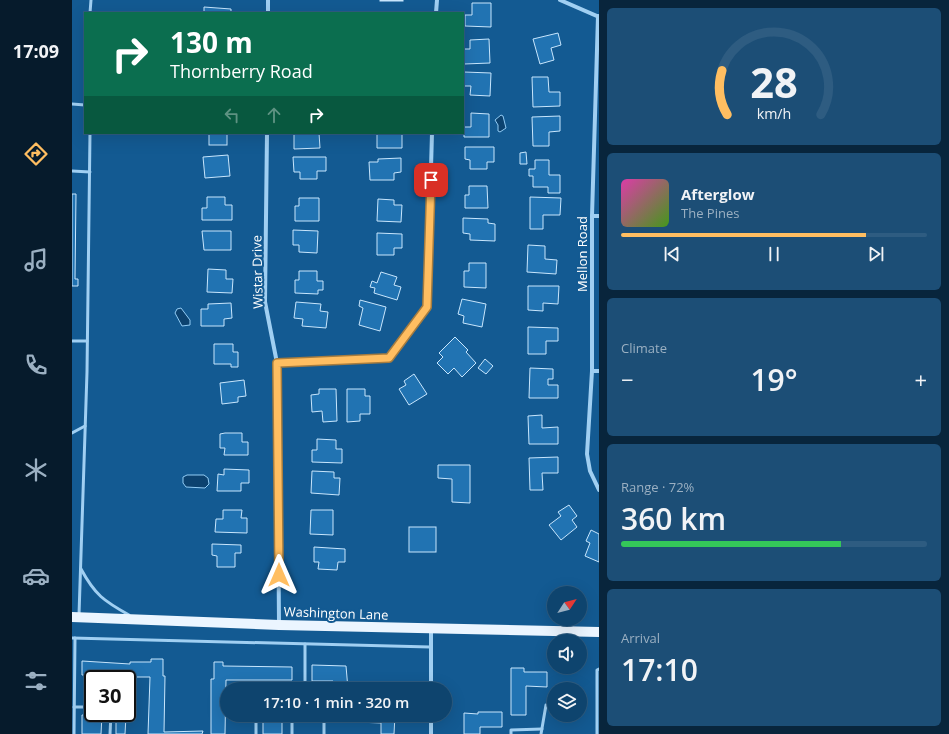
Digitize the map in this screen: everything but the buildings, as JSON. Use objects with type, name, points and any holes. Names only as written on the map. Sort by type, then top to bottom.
[{"type":"main road","name":"Washington Lane","points":[[76,617],[279,625],[599,632]]},
{"type":"street","points":[[268,0],[268,12]]},
{"type":"street","points":[[436,12],[437,0]]},
{"type":"street","points":[[560,0],[598,16]]},
{"type":"street","name":"Mellon Road","points":[[598,16],[592,216],[592,371],[587,454],[590,471],[599,490]]},
{"type":"street","name":"Wistar Drive","points":[[267,134],[265,302],[277,363],[279,625]]},
{"type":"street","points":[[277,363],[389,358],[427,307],[432,134]]},
{"type":"street","points":[[592,216],[599,216]]},
{"type":"street","points":[[592,371],[599,372]]},
{"type":"street","points":[[431,629],[431,682]]},
{"type":"street","points":[[431,722],[431,734]]},
{"type":"lane","points":[[90,12],[91,0]]},
{"type":"lane","points":[[72,104],[84,105]]},
{"type":"lane","points":[[76,617],[81,569],[87,341],[90,134]]},
{"type":"lane","points":[[72,171],[90,172]]},
{"type":"lane","points":[[72,341],[87,341]]},
{"type":"lane","points":[[72,433],[85,426]]},
{"type":"lane","points":[[81,569],[89,584],[101,599],[136,619]]},
{"type":"lane","points":[[74,734],[73,638],[430,647]]},
{"type":"lane","points":[[305,644],[305,682]]},
{"type":"lane","points":[[597,734],[597,670],[599,669]]},
{"type":"lane","points":[[541,734],[546,705]]},
{"type":"lane","points":[[74,706],[84,707]]},
{"type":"lane","points":[[110,734],[111,722]]},
{"type":"lane","points":[[256,722],[256,734]]},
{"type":"lane","points":[[292,722],[292,734]]},
{"type":"lane","points":[[324,722],[324,734]]},
{"type":"lane","points":[[511,734],[511,730],[542,729]]},
{"type":"water","points":[[501,115],[503,116],[506,128],[500,132],[498,131],[498,125],[495,120]]},
{"type":"water","points":[[181,308],[190,320],[190,325],[182,326],[175,313],[177,309]]},
{"type":"water","points":[[187,475],[204,475],[208,478],[209,484],[205,488],[186,487],[183,483],[183,477]]},
{"type":"route","points":[[279,575],[277,363],[389,358],[427,307],[431,180]]}]
